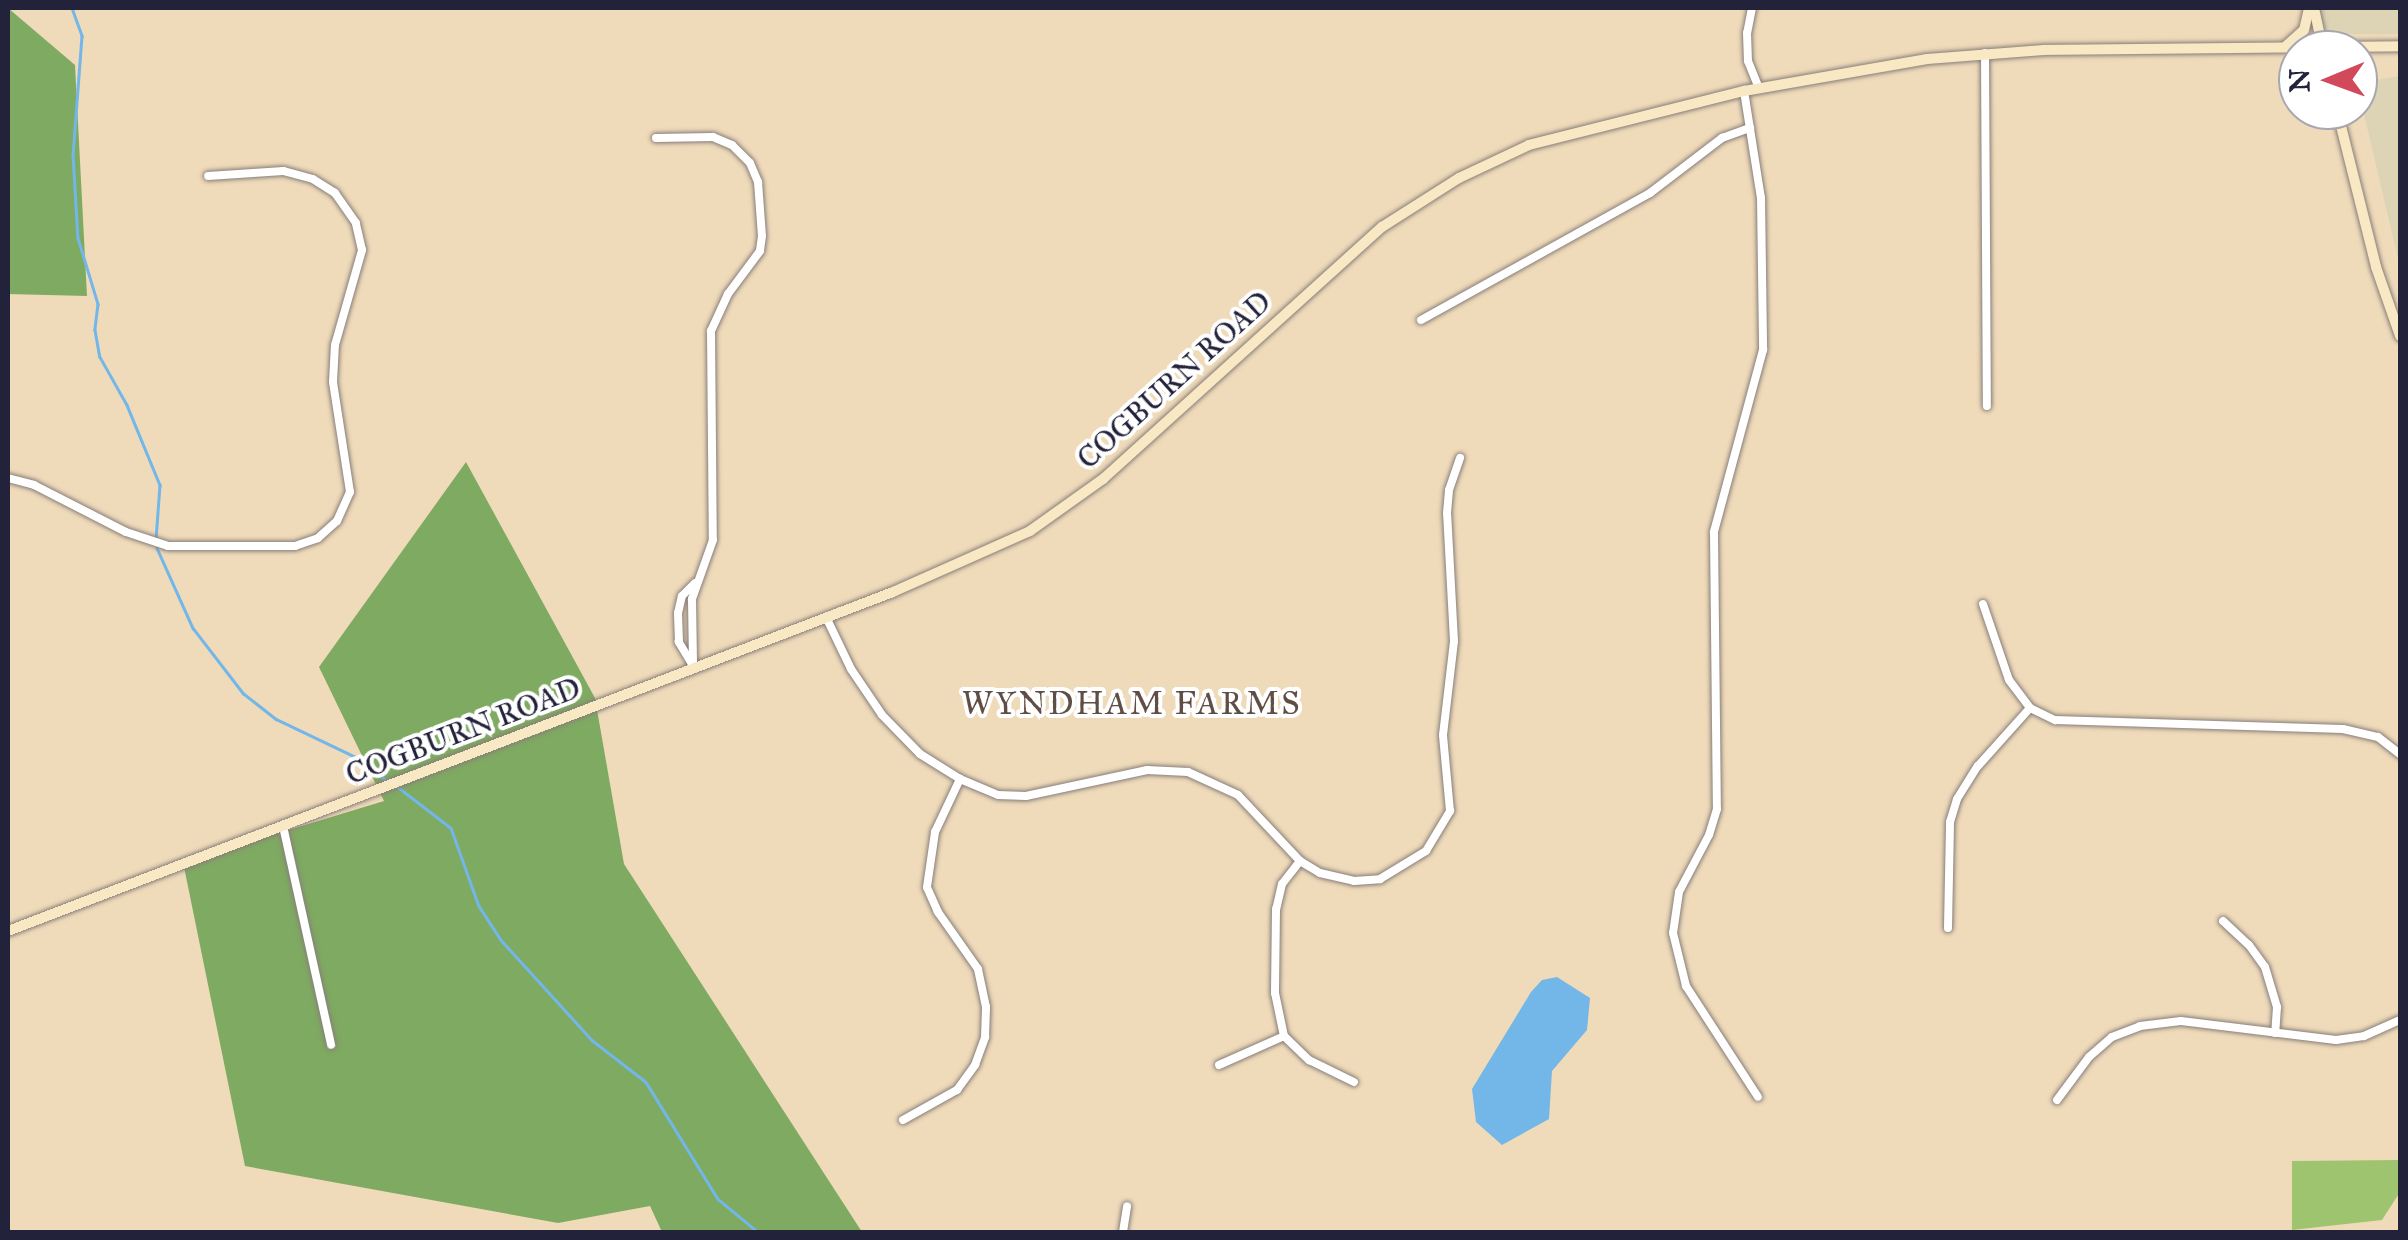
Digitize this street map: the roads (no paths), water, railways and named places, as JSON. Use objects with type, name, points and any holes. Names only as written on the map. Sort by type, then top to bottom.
[{"type":"street","points":[[1752,8],[1747,33],[1748,61],[1759,88]]},
{"type":"street","name":"COGBURN ROAD","points":[[8,931],[996,548],[1062,510],[1382,227],[1459,178],[1529,145],[1744,91],[1985,53],[2278,47]]},
{"type":"street","points":[[1985,53],[1988,406]]},
{"type":"street","points":[[1744,91],[1760,198],[1763,350],[1714,532],[1718,809],[1709,836],[1678,892],[1672,932],[1686,986],[1758,1097]]},
{"type":"street","points":[[1421,320],[1650,193],[1722,138],[1750,128]]},
{"type":"street","points":[[2342,130],[2376,266],[2400,336]]},
{"type":"street","points":[[656,138],[713,137],[732,146],[750,163],[758,182],[760,250],[728,294],[711,330],[714,540],[698,579],[682,596],[678,614],[680,642],[694,666]]},
{"type":"street","points":[[8,478],[34,485],[126,532],[168,546],[295,546],[318,538],[336,520],[350,492],[334,363],[362,250],[356,223],[335,193],[314,179],[282,171],[208,176]]},
{"type":"street","points":[[826,617],[851,668],[882,714],[920,754],[960,780],[998,795],[1026,796],[1147,770],[1188,772],[1238,795],[1300,861],[1338,879],[1380,879],[1426,851],[1448,816],[1443,735],[1454,640],[1447,513],[1449,490],[1460,458]]},
{"type":"street","points":[[1983,604],[2009,680],[2030,708],[2061,722],[2344,729],[2378,737],[2400,754]]},
{"type":"street","points":[[1948,928],[1950,822],[1957,799],[1978,766],[2030,708]]},
{"type":"street","points":[[904,1120],[957,1090],[975,1065],[985,1037],[986,1007],[978,968],[938,912],[928,887],[934,832],[960,780]]},
{"type":"street","points":[[283,826],[331,1045]]},
{"type":"street","points":[[1300,861],[1282,884],[1276,909],[1275,993],[1284,1036],[1309,1060],[1354,1082]]},
{"type":"street","points":[[2223,921],[2250,944],[2264,968],[2277,1007],[2275,1033]]},
{"type":"street","points":[[2057,1100],[2112,1036],[2140,1026],[2181,1021],[2350,1039],[2400,1020]]},
{"type":"street","points":[[1218,1065],[1284,1036]]},
{"type":"street","points":[[1123,1232],[1127,1206]]},
{"type":"water","points":[[1557,977],[1590,998],[1587,1030],[1552,1071],[1549,1119],[1502,1145],[1476,1122],[1472,1089],[1531,992],[1542,980]]},
{"type":"waterway","points":[[72,8],[82,36],[73,155],[78,238],[98,304],[95,330],[100,357],[127,405],[160,485],[156,540]]},
{"type":"waterway","points":[[157,548],[193,628],[243,693],[276,719],[364,761],[387,781]]},
{"type":"waterway","points":[[398,787],[451,828],[479,906],[501,940],[592,1040],[646,1082],[718,1199],[758,1232]]},
{"type":"district","name":"WYNDHAM FARMS","points":[[1132,704]]}]
